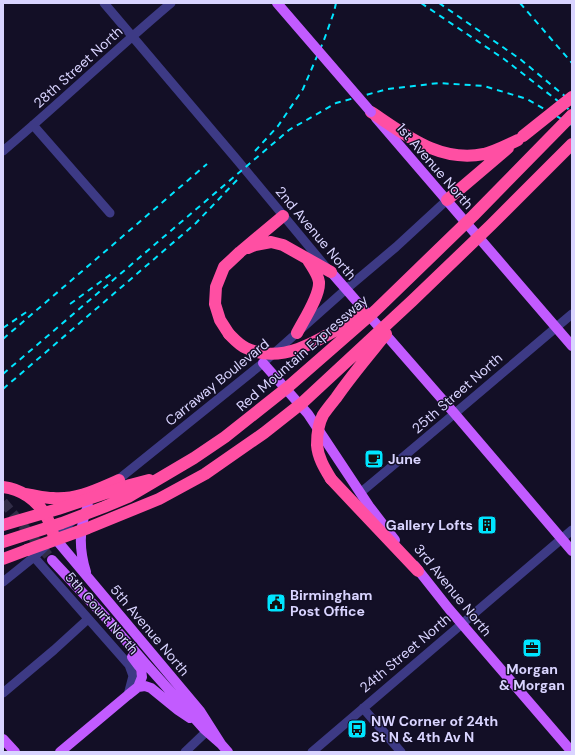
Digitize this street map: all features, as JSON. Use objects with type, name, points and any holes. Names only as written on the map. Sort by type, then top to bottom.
[{"type":"highway","points":[[446,200],[572,97]]},
{"type":"highway","points":[[371,112],[394,133],[433,150],[447,154],[484,154],[521,138]]},
{"type":"highway","name":"Red Mountain Expressway","points":[[3,542],[62,523],[128,497],[225,438],[288,387],[386,300],[473,216],[572,115]]},
{"type":"highway","points":[[3,558],[30,553],[159,499],[205,474],[264,433],[302,403],[412,301],[492,225],[572,144]]},
{"type":"highway","points":[[283,216],[224,267],[216,287],[215,304],[220,320],[235,340],[245,348],[261,354],[289,352],[301,349],[386,300]]},
{"type":"highway","points":[[240,252],[254,245],[270,242],[283,245],[331,272]]},
{"type":"highway","points":[[297,333],[314,302],[318,290],[319,282],[316,273],[307,259]]},
{"type":"highway","points":[[412,301],[352,375],[323,416],[317,434],[317,447],[321,464],[331,479],[418,571]]},
{"type":"highway","points":[[3,525],[58,509],[130,485],[164,476]]},
{"type":"highway","points":[[6,487],[25,494],[53,498],[71,498],[96,490],[119,480]]},
{"type":"highway","points":[[25,494],[38,504],[47,517],[54,537]]},
{"type":"main road","points":[[277,3],[371,112]]},
{"type":"main road","name":"1st Avenue North","points":[[394,133],[446,200],[572,346]]},
{"type":"main road","name":"2nd Avenue North","points":[[331,272],[572,551]]},
{"type":"main road","name":"3rd Avenue North","points":[[263,363],[308,414],[360,493],[418,571],[569,749]]},
{"type":"main road","points":[[87,576],[83,562],[81,542],[83,521],[88,506]]},
{"type":"main road","name":"5th Avenue North","points":[[54,537],[200,711],[221,744]]},
{"type":"main road","name":"5th Avenue North","points":[[138,687],[142,677],[136,662],[52,560],[206,730],[228,752]]},
{"type":"main road","points":[[60,752],[138,687],[145,686],[151,688],[206,730]]},
{"type":"main road","points":[[3,739],[14,752]]},
{"type":"street","name":"2nd Avenue North","points":[[104,3],[331,272]]},
{"type":"street","name":"28th Street North","points":[[3,151],[132,36],[172,3]]},
{"type":"street","points":[[33,125],[110,214]]},
{"type":"street","name":"Carraway Boulevard","points":[[3,582],[30,553],[54,537],[119,480],[263,363],[396,247],[446,200]]},
{"type":"street","name":"25th Street North","points":[[360,493],[572,314]]},
{"type":"street","name":"24th Street North","points":[[312,752],[572,530]]},
{"type":"street","name":"5th Court North","points":[[30,553],[129,665],[132,676],[128,695]]},
{"type":"street","points":[[3,693],[88,619]]},
{"type":"street","points":[[363,708],[400,752]]},
{"type":"street","points":[[185,752],[206,730]]},
{"type":"tunnel","points":[[3,502],[52,560]]},
{"type":"railway","points":[[255,151],[278,126],[303,89],[324,40],[336,3]]},
{"type":"railway","points":[[421,3],[504,59],[572,112]]},
{"type":"railway","points":[[439,3],[520,59],[572,102]]},
{"type":"railway","points":[[520,3],[572,63]]},
{"type":"railway","points":[[3,374],[289,130],[336,103],[388,89],[439,83],[484,86],[527,99],[572,125]]},
{"type":"railway","points":[[3,339],[207,164]]},
{"type":"railway","points":[[3,389],[196,223],[238,179]]},
{"type":"railway","points":[[70,304],[114,272]]},
{"type":"railway","points":[[3,328],[28,311]]},
{"type":"place","name":"June","points":[[374,459]]},
{"type":"place","name":"Gallery Lofts","points":[[487,525]]},
{"type":"place","name":"Birmingham Post Office","points":[[276,603]]},
{"type":"place","name":"Morgan & Morgan","points":[[532,648]]},
{"type":"place","name":"NW Corner of 24th St N & 4th Av N","points":[[357,729]]}]
